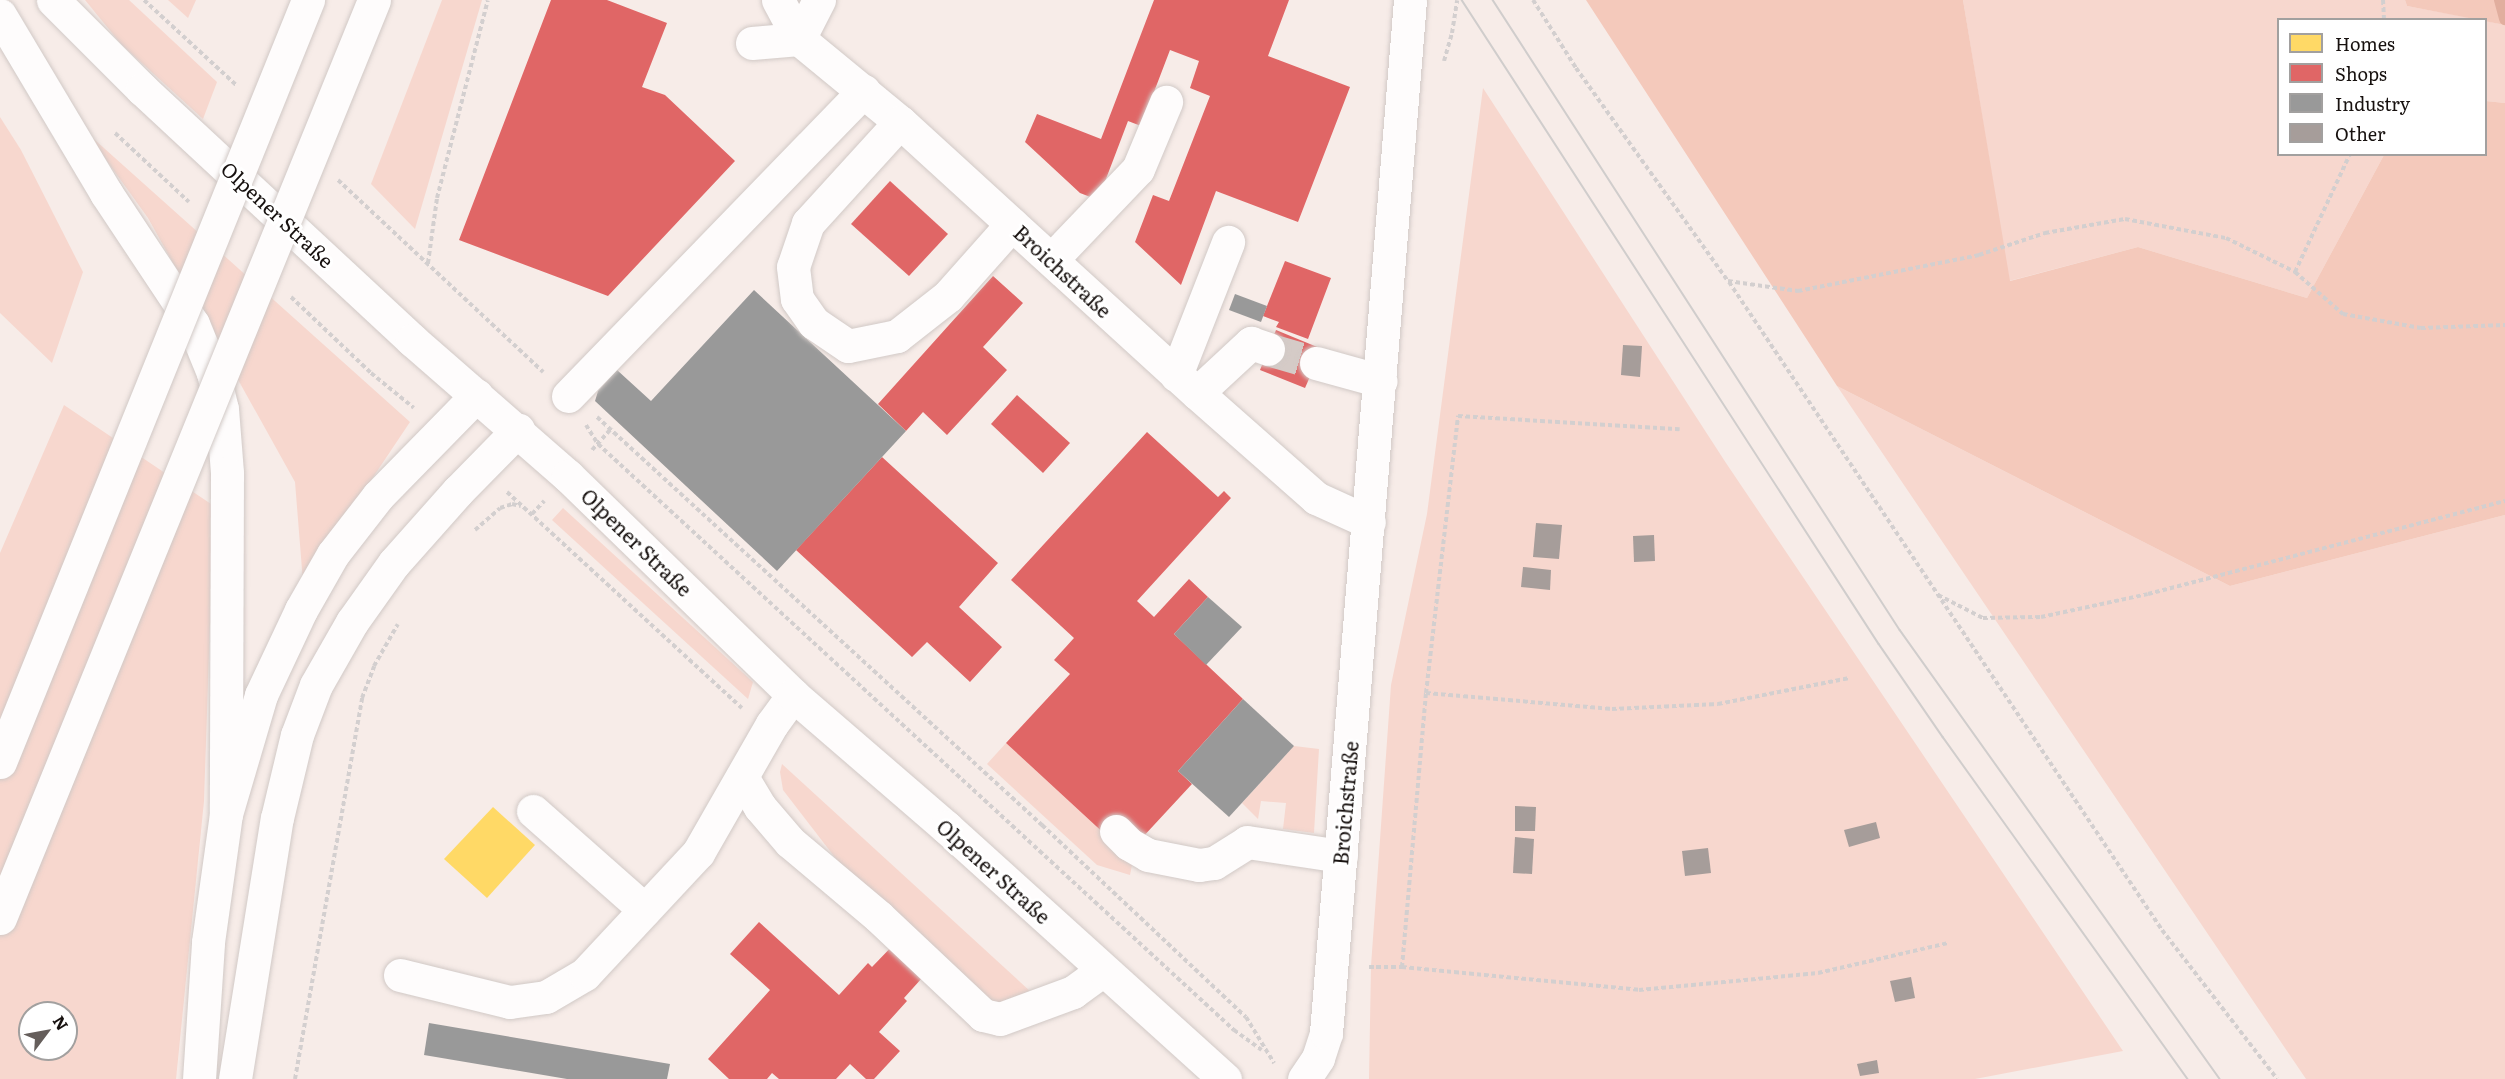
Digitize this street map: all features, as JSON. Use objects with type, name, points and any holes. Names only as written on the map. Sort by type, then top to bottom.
[{"type":"main road","name":"Olpener Straße","points":[[53,0],[159,105],[412,340],[518,430],[793,694],[946,827],[1225,1079]]},
{"type":"main road","points":[[0,762],[308,0]]},
{"type":"main road","points":[[0,918],[374,0]]},
{"type":"main road","points":[[778,0],[799,39]]},
{"type":"main road","points":[[799,39],[819,0]]},
{"type":"main road","name":"Broichstraße","points":[[1304,1079],[1318,1058],[1324,1041],[1331,978],[1410,0]]},
{"type":"main road","points":[[0,15],[106,193],[193,324],[213,373],[222,409],[227,473],[226,814],[208,942],[199,1079]]},
{"type":"main road","points":[[752,43],[799,39]]},
{"type":"main road","name":"Broichstraße","points":[[799,39],[900,122],[1186,384],[1316,498],[1369,522]]},
{"type":"main road","points":[[568,396],[864,91]]},
{"type":"main road","points":[[1052,260],[1138,169],[1166,102]]},
{"type":"main road","points":[[900,122],[808,223],[793,267],[797,299],[814,323],[848,346],[897,336],[948,296],[1012,224]]},
{"type":"main road","points":[[1186,384],[1228,242]]},
{"type":"main road","points":[[1186,384],[1251,344],[1268,349]]},
{"type":"main road","points":[[1316,363],[1381,381]]},
{"type":"main road","points":[[226,814],[261,695],[311,591],[333,554],[358,520],[477,395]]},
{"type":"main road","points":[[235,1079],[277,818],[306,709],[333,652],[372,591],[425,526],[518,430]]},
{"type":"main road","points":[[400,975],[510,1002],[546,997],[585,974],[698,853],[772,724],[793,694]]},
{"type":"main road","points":[[742,777],[760,807],[790,842],[879,918],[983,1015],[1000,1019],[1062,996],[1072,992],[1103,970]]},
{"type":"main road","points":[[533,811],[645,910]]},
{"type":"main road","points":[[1116,831],[1129,844],[1148,855],[1199,865],[1214,863],[1247,842],[1341,856]]},
{"type":"path","points":[[144,0],[239,88]]},
{"type":"path","points":[[428,263],[437,198],[488,0]]},
{"type":"path","points":[[1533,0],[1576,68],[1728,281],[2162,930],[2277,1079]]},
{"type":"path","points":[[2383,0],[2384,18]]},
{"type":"path","points":[[113,131],[191,204]]},
{"type":"path","points":[[2295,272],[2349,156]]},
{"type":"path","points":[[333,176],[568,396],[612,428],[1246,1017],[1265,1053],[1234,1030],[598,444],[568,396]]},
{"type":"path","points":[[1728,281],[1798,291],[1979,255],[2045,232],[2125,219],[2226,238],[2295,272],[2343,314],[2421,328],[2505,325]]},
{"type":"path","points":[[285,292],[371,373],[441,431]]},
{"type":"path","points":[[1402,967],[1426,693],[1458,416],[1680,429]]},
{"type":"path","points":[[481,468],[739,706],[772,724]]},
{"type":"path","points":[[1938,594],[1983,618],[2041,617],[2148,594],[2505,501]]},
{"type":"path","points":[[469,537],[500,508],[512,504],[524,507]]},
{"type":"path","points":[[295,1079],[362,698],[374,666],[402,619]]},
{"type":"path","points":[[1426,693],[1612,709],[1718,704],[1849,678]]},
{"type":"path","points":[[1331,978],[1359,973],[1371,966],[1402,967],[1640,990],[1818,973],[1948,943]]},
{"type":"shaded area","points":[[85,0],[129,0],[217,82],[203,119],[121,44]]},
{"type":"shaded area","points":[[168,0],[196,0],[188,18]]},
{"type":"shaded area","points":[[442,0],[482,0],[415,229],[371,184]]},
{"type":"shaded area","points":[[1586,0],[1963,0],[2010,281],[2138,247],[2307,298],[2383,156],[2487,156],[2487,101],[2505,103],[2505,515],[2230,586],[1837,386]]},
{"type":"shaded area","points":[[1963,0],[2405,0],[2407,6],[2472,18],[2277,18],[2277,156],[2383,156],[2307,298],[2138,247],[2009,281]]},
{"type":"shaded area","points":[[2405,0],[2505,0],[2505,25],[2487,22],[2487,18],[2469,18],[2407,6]]},
{"type":"shaded area","points":[[2487,21],[2505,25],[2505,103],[2487,101]]},
{"type":"shaded area","points":[[1483,88],[1726,463],[2123,1051],[1975,1079],[1369,1079],[1371,966],[1391,685],[1427,514]]},
{"type":"shaded area","points":[[0,117],[21,150],[83,272],[52,363],[0,313]]},
{"type":"shaded area","points":[[86,132],[410,422],[303,582],[295,482],[148,218]]},
{"type":"shaded area","points":[[1837,386],[2230,586],[2505,515],[2505,1079],[2306,1079]]},
{"type":"shaded area","points":[[64,405],[214,506],[204,801],[176,1079],[0,1079],[0,553]]},
{"type":"shaded area","points":[[563,508],[753,682],[748,699],[552,520]]},
{"type":"shaded area","points":[[1006,743],[1133,860],[1130,875],[1097,865],[987,764]]},
{"type":"shaded area","points":[[1294,746],[1319,749],[1314,833],[1283,829],[1286,803],[1261,801],[1258,819],[1242,803]]},
{"type":"shaded area","points":[[782,764],[1031,992],[988,1011],[850,877],[783,790],[780,772]]},
{"type":"building: Homes","points":[[493,807],[535,845],[487,898],[444,859]]},
{"type":"building: Shops","points":[[551,0],[607,0],[667,23],[642,87],[665,95],[735,161],[608,296],[459,240]]},
{"type":"building: Shops","points":[[1154,0],[1289,0],[1268,56],[1350,87],[1298,222],[1216,191],[1181,285],[1135,242],[1153,195],[1169,201],[1210,96],[1190,88],[1199,61],[1170,50],[1141,126],[1128,121],[1098,200],[1080,193],[1025,142],[1037,114],[1101,139]]},
{"type":"building: Shops","points":[[890,181],[948,234],[909,276],[851,224]]},
{"type":"building: Shops","points":[[1285,261],[1331,278],[1308,339],[1276,327],[1279,322],[1263,316]]},
{"type":"building: Shops","points":[[993,276],[1023,303],[983,347],[1007,370],[947,435],[923,412],[906,431],[878,404]]},
{"type":"building: Shops","points":[[1276,330],[1322,349],[1305,388],[1260,370]]},
{"type":"building: Shops","points":[[1017,395],[1070,443],[1043,473],[991,424]]},
{"type":"building: Shops","points":[[1147,432],[1218,497],[1224,491],[1231,498],[1137,601],[1154,617],[1189,579],[1208,597],[1174,634],[1243,699],[1178,771],[1192,784],[1141,839],[1109,838],[1006,743],[1070,674],[1054,660],[1074,638],[1011,580]]},
{"type":"building: Shops","points":[[882,457],[998,563],[959,607],[1002,647],[970,682],[927,642],[912,657],[796,550]]},
{"type":"building: Shops","points":[[759,922],[839,995],[868,963],[872,967],[899,939],[931,968],[904,998],[907,1001],[879,1032],[900,1051],[874,1079],[866,1079],[850,1064],[836,1079],[779,1079],[772,1073],[767,1079],[729,1079],[708,1059],[770,990],[730,954]]},
{"type":"building: Industry","points":[[754,290],[906,431],[777,571],[595,401],[598,391],[617,370],[651,401]]},
{"type":"building: Industry","points":[[1235,294],[1267,306],[1261,322],[1229,310]]},
{"type":"building: Industry","points":[[1208,597],[1242,627],[1206,665],[1174,634]]},
{"type":"building: Industry","points":[[1243,699],[1294,746],[1229,817],[1178,771]]},
{"type":"building: Industry","points":[[429,1023],[670,1064],[667,1079],[567,1079],[424,1055]]},
{"type":"building: Other","points":[[1623,345],[1642,346],[1640,377],[1621,375]]},
{"type":"building: Other","points":[[1536,523],[1562,525],[1559,559],[1533,557]]},
{"type":"building: Other","points":[[1654,535],[1655,561],[1634,562],[1633,536]]},
{"type":"building: Other","points":[[1523,567],[1551,570],[1550,590],[1521,587]]},
{"type":"building: Other","points":[[1515,806],[1536,807],[1535,831],[1515,831]]},
{"type":"building: Other","points":[[1876,822],[1880,838],[1849,847],[1844,830]]},
{"type":"building: Other","points":[[1515,837],[1534,839],[1532,874],[1513,873]]},
{"type":"building: Other","points":[[1708,848],[1711,873],[1685,876],[1682,851]]},
{"type":"building: Other","points":[[1911,977],[1915,998],[1895,1002],[1890,981]]},
{"type":"building: Other","points":[[1877,1060],[1879,1073],[1860,1076],[1857,1064]]},
{"type":"waterway","points":[[2500,0],[2505,19]]},
{"type":"tunnel","points":[[1268,349],[1316,363]]},
{"type":"tram line","points":[[1462,0],[1879,644],[2188,1079]]},
{"type":"tram line","points":[[1493,0],[1900,630],[2220,1079]]}]
